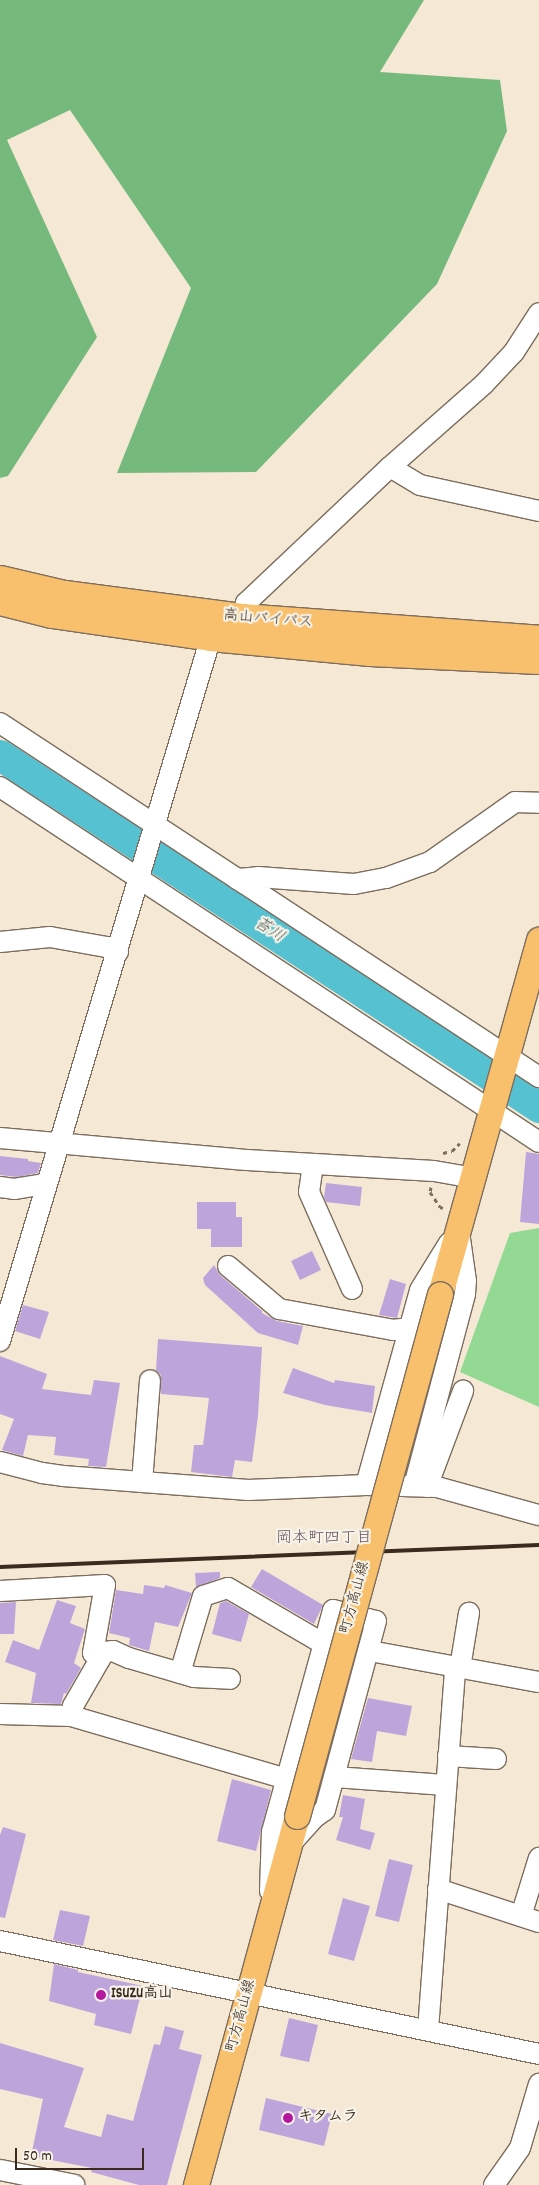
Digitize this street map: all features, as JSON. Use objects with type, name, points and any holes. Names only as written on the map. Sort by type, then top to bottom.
[{"type":"highway","name":"高山バイパス","points":[[0,580],[65,595],[242,618],[539,640]]},
{"type":"highway","name":"高山バイパス","points":[[0,601],[52,614],[211,637],[370,652],[539,660]]},
{"type":"main road","points":[[492,1107],[539,940]]},
{"type":"main road","name":"町方高山線","points":[[196,2185],[492,1107]]},
{"type":"street","points":[[242,618],[246,603],[390,468],[484,384],[514,352],[539,313]]},
{"type":"street","points":[[390,468],[420,485],[539,511]]},
{"type":"street","points":[[0,1341],[211,637]]},
{"type":"street","points":[[0,723],[154,828],[238,879],[506,1059],[539,1078]]},
{"type":"street","points":[[0,787],[140,875],[492,1107],[539,1142]]},
{"type":"street","points":[[238,879],[258,877],[354,884],[386,878],[430,862],[515,802],[539,803]]},
{"type":"street","points":[[0,942],[20,941],[34,937],[50,937],[107,947],[118,952]]},
{"type":"street","points":[[0,1138],[313,1164],[434,1171],[473,1178]]},
{"type":"street","points":[[313,1164],[308,1192],[352,1289]]},
{"type":"street","points":[[0,1187],[14,1189],[46,1184]]},
{"type":"street","points":[[366,1485],[420,1290],[459,1228]]},
{"type":"street","points":[[421,1487],[465,1294],[466,1281],[459,1228]]},
{"type":"street","points":[[228,1266],[279,1310],[393,1330],[410,1328]]},
{"type":"street","points":[[142,1482],[150,1380]]},
{"type":"street","points":[[421,1487],[463,1391]]},
{"type":"street","points":[[0,1462],[56,1476],[248,1490],[366,1485],[421,1487],[455,1491],[539,1515]]},
{"type":"street","points":[[0,1591],[105,1585],[92,1653],[100,1660]]},
{"type":"street","points":[[180,1673],[203,1596],[228,1588],[324,1644]]},
{"type":"street","points":[[270,1915],[272,1832],[332,1610],[376,1621],[370,1651],[325,1810],[314,1818],[289,1846]]},
{"type":"street","points":[[428,2030],[448,1756],[458,1667],[469,1613]]},
{"type":"street","points":[[71,1716],[74,1706],[104,1652],[113,1650],[128,1658],[194,1676],[230,1678]]},
{"type":"street","points":[[370,1651],[539,1682]]},
{"type":"street","points":[[0,1714],[71,1716],[287,1779]]},
{"type":"street","points":[[448,1756],[496,1759]]},
{"type":"street","points":[[334,1777],[446,1784]]},
{"type":"street","points":[[438,1889],[530,1919],[539,1858]]},
{"type":"street","points":[[0,1941],[539,2054]]},
{"type":"street","points":[[494,2185],[520,2148],[539,2084]]},
{"type":"street","points":[[0,2170],[75,2185]]},
{"type":"green space","points":[[0,0],[424,0],[380,72],[500,80],[507,131],[437,284],[256,472],[117,473],[191,288],[70,110],[7,140],[97,337],[8,476],[0,478]]},
{"type":"green space","points":[[539,1228],[539,1407],[460,1372],[510,1233]]},
{"type":"building","points":[[526,1152],[539,1154],[539,1224],[520,1222]]},
{"type":"building","points":[[0,1156],[28,1159],[28,1161],[41,1163],[38,1173],[17,1177],[0,1175]]},
{"type":"building","points":[[326,1183],[362,1187],[360,1206],[326,1202],[324,1197]]},
{"type":"building","points":[[197,1202],[236,1202],[236,1217],[242,1217],[242,1247],[211,1247],[211,1229],[197,1229]]},
{"type":"building","points":[[312,1251],[321,1270],[300,1280],[291,1261]]},
{"type":"building","points":[[214,1265],[220,1275],[262,1313],[277,1321],[303,1326],[298,1345],[258,1333],[205,1285],[203,1278]]},
{"type":"building","points":[[390,1279],[406,1284],[397,1318],[379,1315]]},
{"type":"building","points":[[23,1305],[49,1312],[40,1339],[15,1331]]},
{"type":"building","points":[[158,1339],[262,1347],[258,1416],[252,1462],[235,1460],[232,1477],[191,1472],[194,1445],[203,1445],[209,1398],[161,1394],[161,1375],[156,1370]]},
{"type":"building","points":[[0,1356],[47,1374],[42,1389],[91,1395],[94,1380],[120,1383],[106,1467],[88,1466],[89,1459],[54,1455],[56,1437],[28,1435],[23,1456],[2,1450],[14,1419],[0,1414]]},
{"type":"building","points":[[293,1368],[334,1383],[335,1380],[375,1386],[372,1413],[325,1405],[283,1393]]},
{"type":"building","points":[[262,1569],[323,1605],[314,1624],[251,1587]]},
{"type":"building","points":[[220,1572],[220,1578],[196,1587],[195,1573]]},
{"type":"building","points":[[144,1585],[164,1588],[165,1585],[192,1593],[178,1627],[155,1622],[149,1651],[129,1645],[130,1638],[109,1633],[116,1590],[143,1594]]},
{"type":"building","points":[[57,1600],[76,1606],[70,1623],[85,1629],[74,1663],[81,1668],[66,1694],[64,1693],[61,1704],[31,1703],[36,1673],[5,1662],[13,1640],[39,1650]]},
{"type":"building","points":[[226,1601],[249,1614],[241,1642],[212,1634],[220,1603]]},
{"type":"building","points":[[16,1602],[14,1634],[0,1634],[0,1603]]},
{"type":"building","points":[[368,1698],[412,1706],[406,1736],[377,1731],[372,1762],[351,1759]]},
{"type":"building","points":[[232,1779],[271,1790],[256,1851],[217,1841]]},
{"type":"building","points":[[343,1795],[365,1799],[360,1829],[375,1833],[370,1850],[336,1840],[343,1817],[339,1817]]},
{"type":"building","points":[[3,1827],[26,1834],[5,1918],[0,1917],[0,1835]]},
{"type":"building","points":[[389,1859],[413,1865],[399,1922],[375,1916]]},
{"type":"building","points":[[343,1898],[370,1906],[354,1961],[328,1954]]},
{"type":"building","points":[[60,1910],[90,1916],[83,1946],[53,1940]]},
{"type":"building","points":[[54,1964],[78,1970],[78,1972],[143,1986],[131,2034],[94,2025],[96,2014],[49,2001]]},
{"type":"building","points":[[289,2018],[318,2025],[309,2062],[280,2056]]},
{"type":"building","points":[[165,2026],[184,2031],[179,2049],[202,2055],[167,2185],[139,2185],[91,2172],[92,2168],[31,2156],[43,2099],[0,2089],[0,2043],[84,2068],[64,2127],[101,2137],[107,2114],[133,2121],[154,2044],[160,2045]]},
{"type":"building","points":[[266,2098],[332,2114],[324,2146],[259,2130]]},
{"type":"waterway","name":"苔川","points":[[0,755],[539,1107]]},
{"type":"railway","points":[[0,1567],[539,1545]]},
{"type":"place","name":"ISUZU高山","points":[[101,1995]]},
{"type":"place","name":"キタムラ","points":[[288,2118]]},
{"type":"district","name":"岡本町四丁目","points":[[324,1539]]}]
